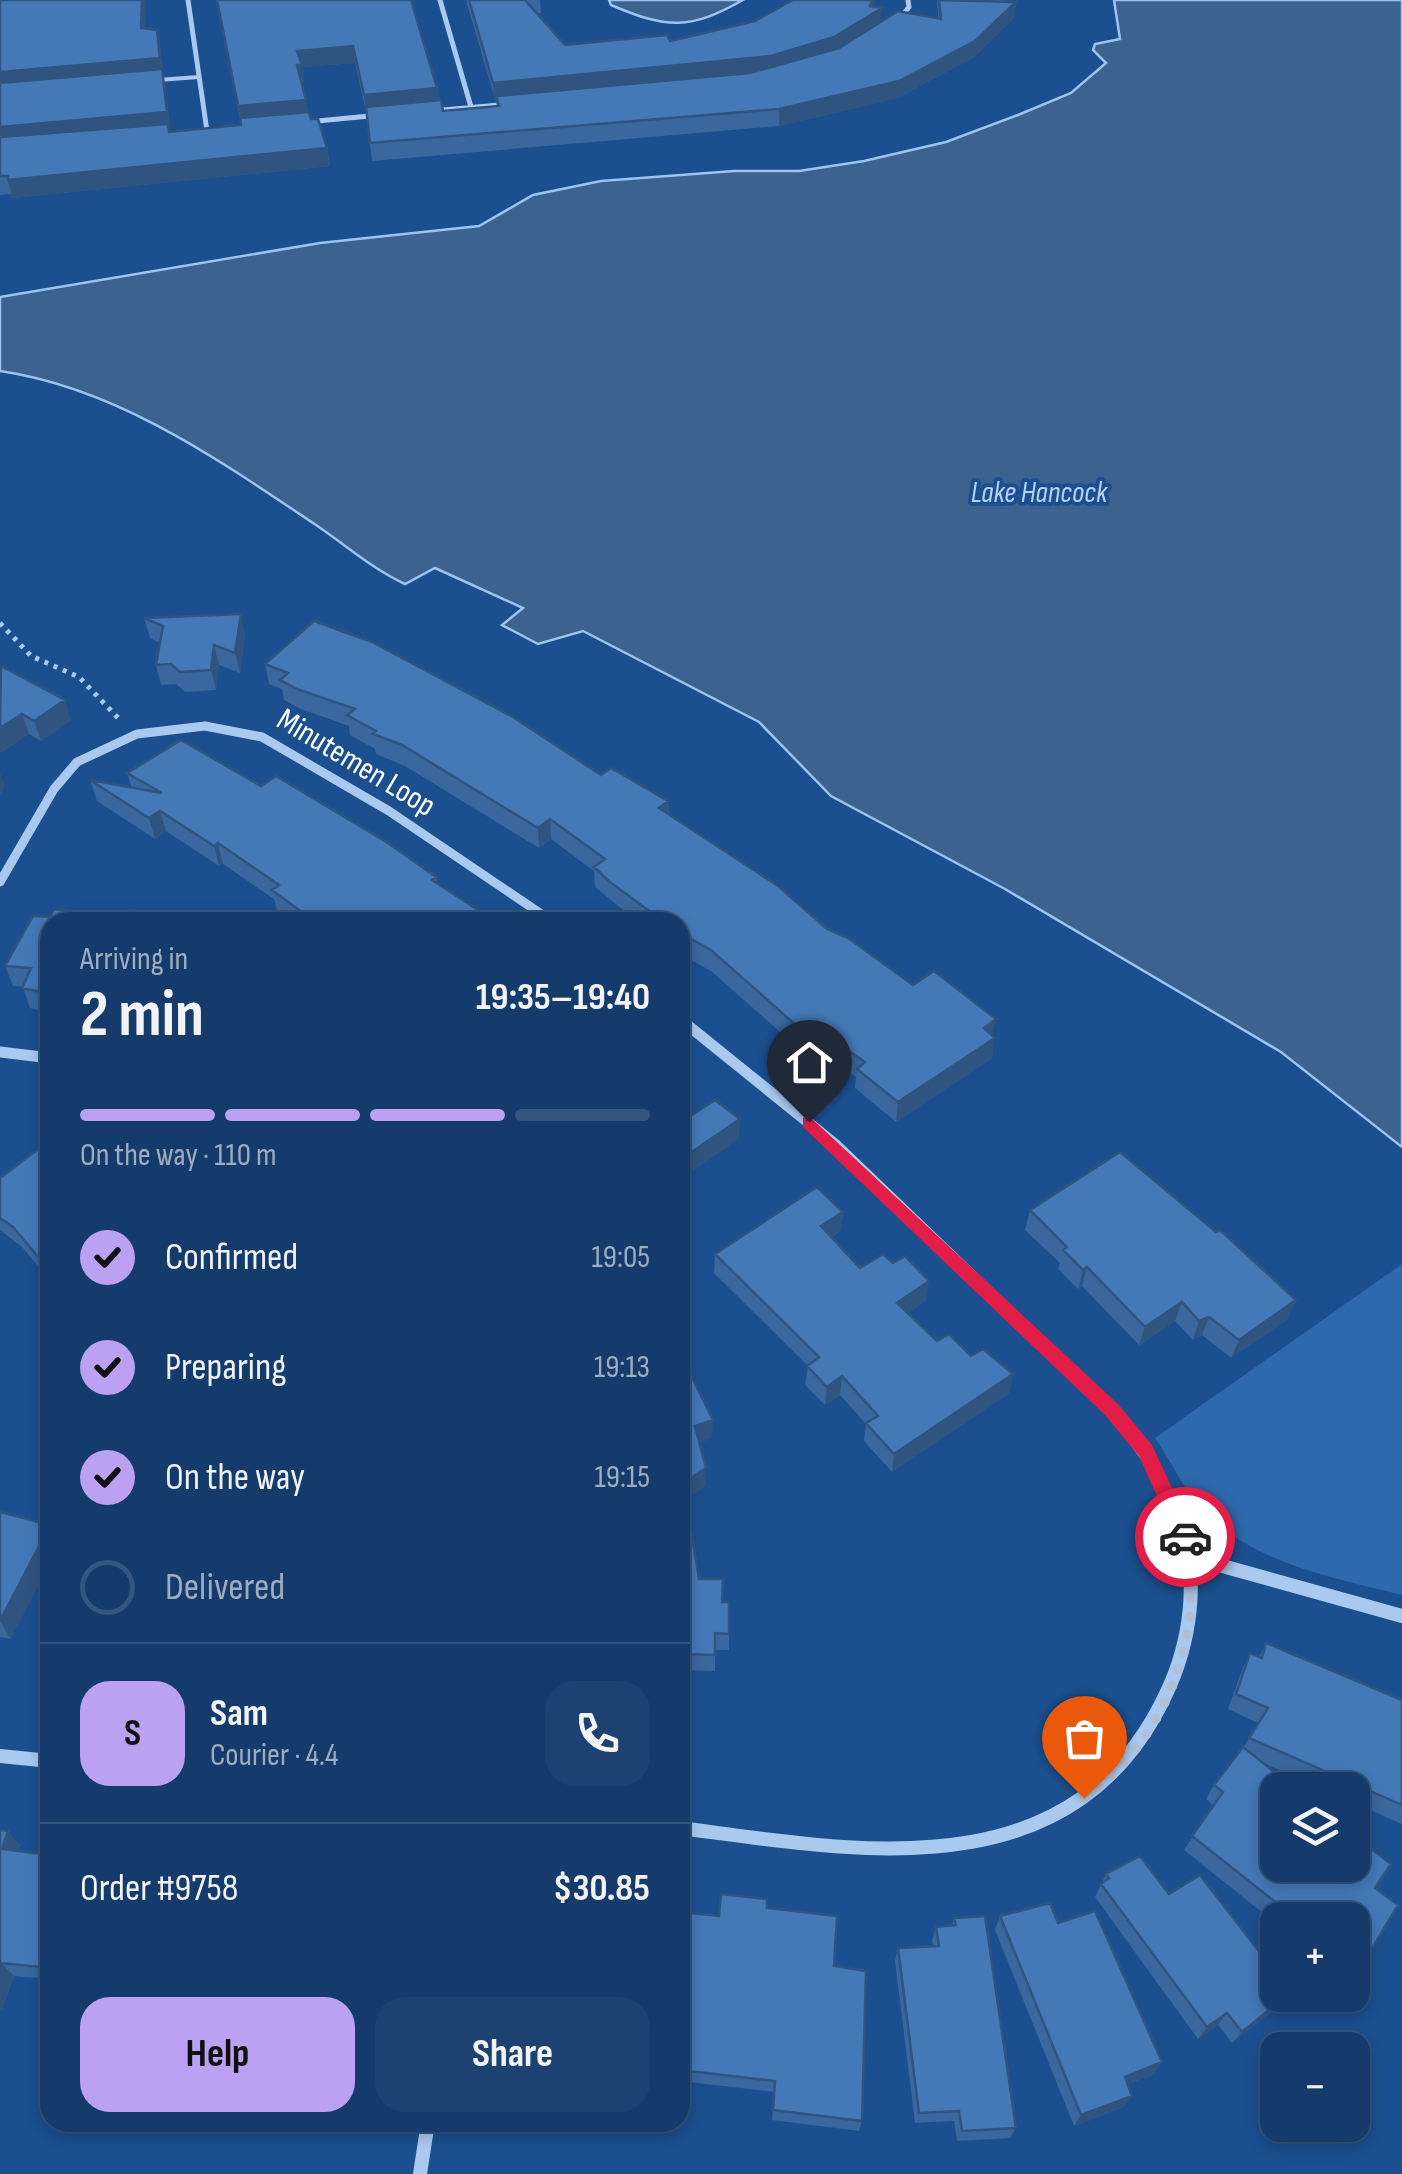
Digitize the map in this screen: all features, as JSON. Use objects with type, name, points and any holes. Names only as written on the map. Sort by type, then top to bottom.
[{"type":"street","points":[[188,0],[207,131]]},
{"type":"street","points":[[440,0],[471,107]]},
{"type":"street","points":[[888,34],[909,7],[908,0]]},
{"type":"street","points":[[414,112],[530,103]]},
{"type":"street","points":[[302,123],[396,114]]},
{"type":"street","points":[[190,133],[226,130]]},
{"type":"street","name":"Minutemen Loop","points":[[0,882],[54,789],[77,762],[136,734],[205,726],[262,737],[389,811],[537,912]]},
{"type":"street","points":[[690,1027],[834,1144],[1112,1409],[1146,1450],[1167,1490],[1190,1557],[1189,1623],[1176,1676],[1161,1713],[1140,1747],[1104,1784],[1064,1811],[982,1842],[884,1852],[690,1829]]},
{"type":"street","points":[[0,1052],[40,1057]]},
{"type":"street","points":[[1190,1557],[1402,1616]]},
{"type":"street","points":[[0,1756],[40,1760]]},
{"type":"street","points":[[420,2174],[426,2132]]},
{"type":"lane","points":[[158,80],[199,76]]},
{"type":"path","points":[[0,622],[32,656],[79,677],[121,722]]},
{"type":"shaded area","points":[[1402,1264],[1402,1595],[1316,1573],[1261,1552],[1236,1537],[1193,1498],[1155,1438]]},
{"type":"water","points":[[609,0],[743,0],[708,17],[678,23],[648,19],[611,5]]},
{"type":"water","name":"Lake Hancock","points":[[1114,0],[1402,0],[1402,1147],[1281,1052],[1005,889],[831,796],[759,722],[583,631],[538,644],[502,625],[523,608],[435,568],[405,584],[165,430],[85,393],[0,371],[0,297],[320,243],[479,226],[533,195],[601,181],[734,171],[799,171],[946,142],[1071,93],[1106,63],[1093,50],[1095,44],[1120,39]]},
{"type":"building","points":[[0,0],[142,0],[141,28],[157,30],[160,58],[0,72]]},
{"type":"building","points":[[217,0],[411,0],[437,88],[364,95],[353,46],[297,51],[306,100],[238,106]]},
{"type":"building","points":[[469,0],[525,0],[565,45],[667,35],[670,41],[755,21],[793,0],[872,0],[870,6],[882,8],[834,37],[771,56],[493,83]]},
{"type":"building","points":[[939,0],[1016,2],[975,41],[899,81],[779,109],[370,143],[366,107],[441,100],[443,111],[499,106],[496,96],[750,73],[839,48],[898,11],[941,19]]},
{"type":"building","points":[[162,69],[167,112],[0,127],[0,83]]},
{"type":"building","points":[[309,112],[311,119],[318,119],[327,148],[8,180],[8,176],[0,176],[0,137],[168,124],[169,132],[241,125],[240,118]]},
{"type":"building","points":[[241,614],[235,653],[214,645],[211,670],[180,672],[171,664],[156,665],[163,626],[144,618]]},
{"type":"building","points":[[314,621],[372,642],[513,717],[601,775],[611,768],[668,801],[659,808],[778,886],[827,929],[848,938],[913,985],[934,971],[996,1019],[984,1028],[995,1038],[898,1102],[857,1069],[865,1062],[818,1030],[804,1023],[798,1027],[711,950],[690,938],[690,912],[650,912],[594,867],[605,859],[550,819],[538,828],[402,745],[373,734],[376,731],[347,715],[355,709],[297,689],[280,680],[288,673],[265,664]]},
{"type":"building","points":[[1,666],[65,700],[34,721],[22,714],[0,728]]},
{"type":"building","points":[[181,740],[261,786],[276,776],[388,843],[436,877],[432,880],[481,912],[302,912],[272,890],[279,885],[218,843],[214,846],[160,811],[149,818],[90,780],[162,793],[127,773]]},
{"type":"building","points":[[33,916],[40,916],[40,992],[22,988],[31,968],[5,966]]},
{"type":"building","points":[[715,1100],[740,1119],[690,1153],[692,1115]]},
{"type":"building","points":[[40,1148],[40,1259],[13,1227],[0,1218],[0,1178]]},
{"type":"building","points":[[1120,1152],[1216,1232],[1220,1230],[1296,1300],[1239,1340],[1209,1317],[1199,1321],[1182,1302],[1145,1327],[1087,1267],[1083,1270],[1063,1250],[1067,1247],[1030,1210]]},
{"type":"building","points":[[817,1187],[843,1212],[821,1226],[860,1268],[883,1254],[893,1263],[905,1256],[929,1281],[897,1303],[937,1341],[949,1334],[971,1356],[983,1349],[1013,1374],[894,1454],[866,1423],[878,1416],[842,1376],[827,1387],[807,1366],[819,1357],[715,1254]]},
{"type":"building","points":[[690,1373],[713,1420],[695,1426],[706,1468],[690,1478]]},
{"type":"building","points":[[0,1512],[40,1522],[40,1544],[0,1621]]},
{"type":"building","points":[[690,1523],[699,1579],[723,1579],[722,1602],[729,1602],[729,1634],[715,1633],[715,1655],[690,1654]]},
{"type":"building","points":[[1266,1643],[1402,1700],[1402,1805],[1370,1791],[1370,1772],[1327,1772],[1249,1738],[1268,1708],[1236,1694],[1250,1653],[1262,1658]]},
{"type":"building","points":[[1243,1747],[1274,1772],[1260,1772],[1260,1882],[1370,1882],[1370,1848],[1391,1864],[1375,1888],[1398,1905],[1373,1947],[1370,1902],[1275,1902],[1192,1836],[1223,1792],[1214,1785]]},
{"type":"building","points":[[0,1830],[8,1831],[2,1849],[40,1854],[40,1967],[1,1963],[0,1967]]},
{"type":"building","points":[[1140,1856],[1169,1894],[1200,1875],[1260,1953],[1260,2012],[1266,2012],[1242,2032],[1227,2013],[1207,2027],[1101,1884],[1109,1878],[1106,1874]]},
{"type":"building","points":[[721,1894],[767,1899],[767,1908],[837,1916],[834,1966],[866,1971],[862,2121],[773,2110],[775,2081],[690,2071],[690,1913],[719,1916]]},
{"type":"building","points":[[1050,1903],[1058,1923],[1095,1911],[1162,2062],[1125,2077],[1132,2096],[1081,2115],[1000,1916]]},
{"type":"building","points":[[985,1916],[1016,2128],[962,2131],[959,2111],[919,2113],[898,1948],[939,1946],[936,1927],[956,1925],[954,1918]]},
{"type":"way so far","points":[[1084,1798],[1104,1784],[1140,1747],[1161,1713],[1176,1676],[1189,1623],[1192,1590],[1185,1537]]},
{"type":"route","points":[[809,1122],[1112,1409],[1146,1450],[1185,1537]]}]
